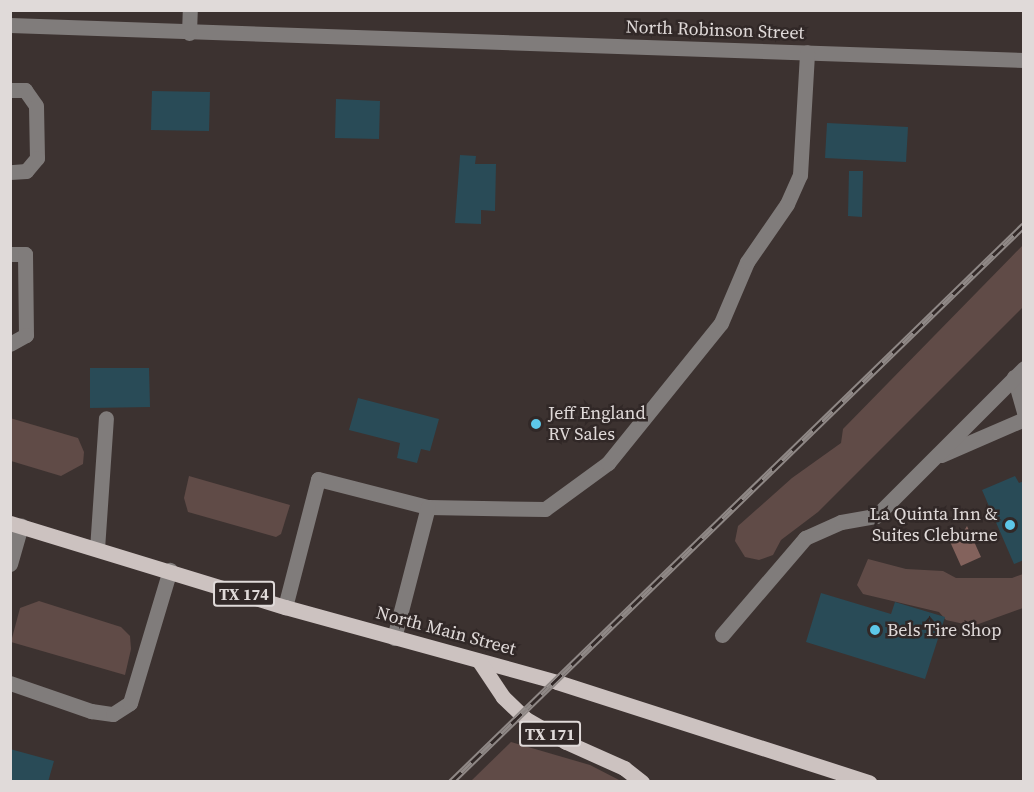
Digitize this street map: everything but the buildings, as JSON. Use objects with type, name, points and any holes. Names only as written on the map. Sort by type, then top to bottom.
[{"type":"main road","name":"North Main Street","points":[[16,525],[170,570],[285,607],[557,682],[869,782]]},
{"type":"main road","name":"TX 171","points":[[478,661],[503,697],[526,719],[566,742],[624,768],[642,782]]},
{"type":"street","points":[[189,33],[190,10]]},
{"type":"street","name":"North Robinson Street","points":[[10,25],[189,33],[1023,60]]},
{"type":"street","points":[[285,607],[318,479],[428,507],[545,509],[608,463],[721,323],[747,262],[787,204],[800,175],[807,52]]},
{"type":"street","points":[[10,90],[25,90],[36,106],[37,147],[37,158],[26,171],[10,171]]},
{"type":"street","points":[[10,254],[25,254],[26,335],[10,344]]},
{"type":"street","points":[[1019,372],[1023,413]]},
{"type":"street","points":[[722,635],[805,538],[841,522],[876,516],[1019,372]]},
{"type":"street","points":[[97,549],[106,418]]},
{"type":"street","points":[[933,458],[1023,419]]},
{"type":"street","points":[[394,638],[428,507]]},
{"type":"street","points":[[10,564],[16,525]]},
{"type":"street","points":[[10,683],[91,711],[113,714],[130,703],[170,570]]},
{"type":"shaded area","points":[[1023,245],[1023,307],[818,512],[781,540],[773,555],[759,560],[745,557],[735,541],[738,526],[792,478],[841,443],[843,429]]},
{"type":"shaded area","points":[[10,418],[78,438],[84,452],[83,464],[61,476],[11,461]]},
{"type":"shaded area","points":[[189,476],[290,505],[281,534],[276,537],[188,512],[184,498]]},
{"type":"shaded area","points":[[967,526],[981,557],[961,566],[947,535],[961,536]]},
{"type":"shaded area","points":[[868,559],[906,569],[943,571],[956,578],[1012,578],[1023,574],[1023,608],[973,626],[946,620],[939,612],[863,594],[857,585]]},
{"type":"shaded area","points":[[39,601],[121,627],[130,636],[131,649],[125,675],[11,642],[20,608]]},
{"type":"shaded area","points":[[511,742],[590,765],[621,781],[471,781]]},
{"type":"railway","points":[[451,782],[1024,225]]},
{"type":"place","name":"Jeff England RV Sales","points":[[536,424]]},
{"type":"place","name":"La Quinta Inn & Suites Cleburne","points":[[1010,525]]},
{"type":"place","name":"Bels Tire Shop","points":[[875,630]]}]
